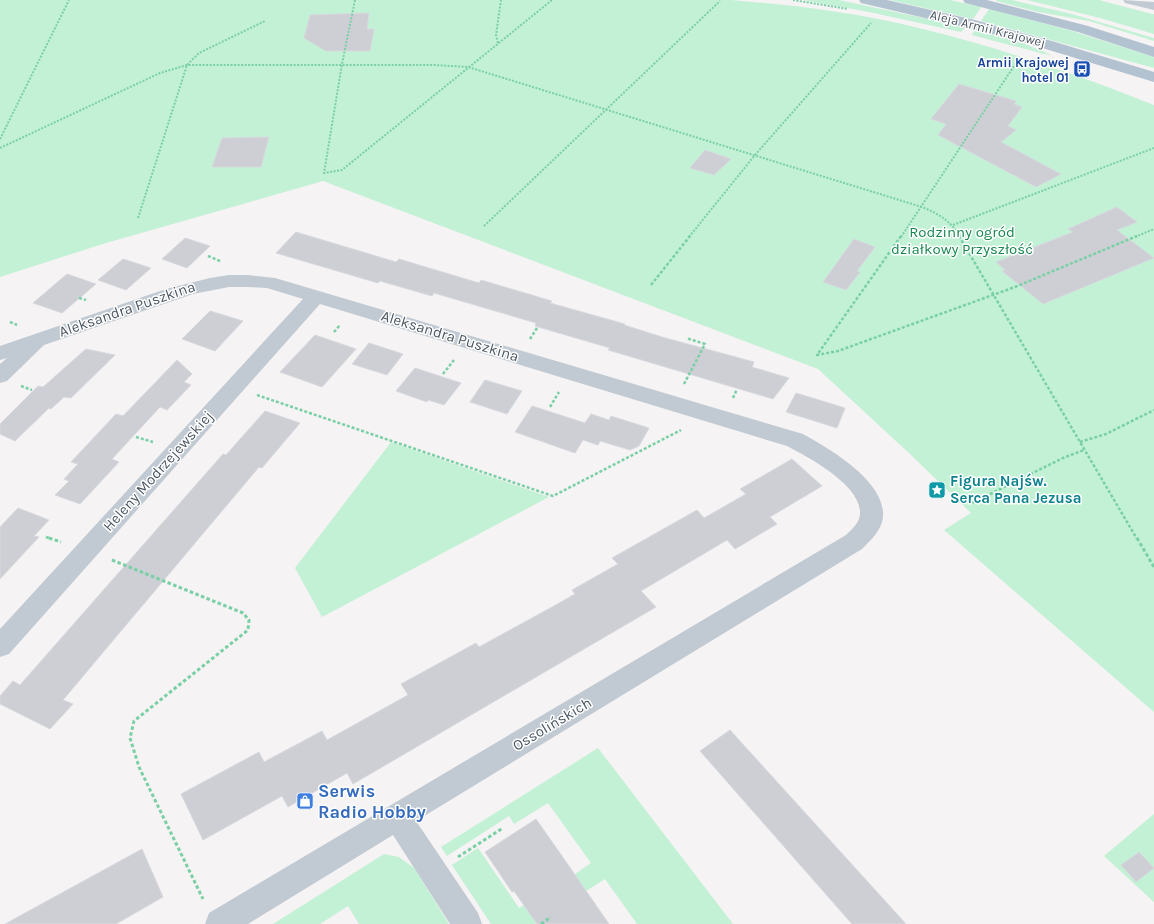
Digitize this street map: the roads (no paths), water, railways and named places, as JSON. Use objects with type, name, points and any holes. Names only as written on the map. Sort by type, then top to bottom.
[{"type":"main road","name":"Aleja Armii Krajowej","points":[[866,0],[928,13],[1025,37],[1154,78]]},
{"type":"main road","name":"Aleja Armii Krajowej","points":[[970,0],[1083,29],[1154,52]]},
{"type":"street","points":[[1130,0],[1154,6]]},
{"type":"street","name":"Aleksandra Puszkina","points":[[0,353],[185,288],[226,280],[259,281],[284,286],[795,440],[818,452],[860,486],[870,502],[872,513]]},
{"type":"street","name":"Heleny Modrzejewskiej","points":[[0,646],[316,296]]},
{"type":"street","points":[[0,376],[39,339]]},
{"type":"street","name":"Ossolińskich","points":[[220,924],[854,542],[867,530],[872,513]]},
{"type":"street","points":[[397,817],[466,924]]},
{"type":"place","name":"Armii Krajowej hotel 01","points":[[1082,69]]},
{"type":"place","name":"Figura Najśw. Serca Pana Jezusa","points":[[937,490]]},
{"type":"place","name":"Serwis Radio Hobby","points":[[305,801]]},
{"type":"park label","name":"Rodzinny ogród działkowy Przyszłość","points":[[962,240]]}]
